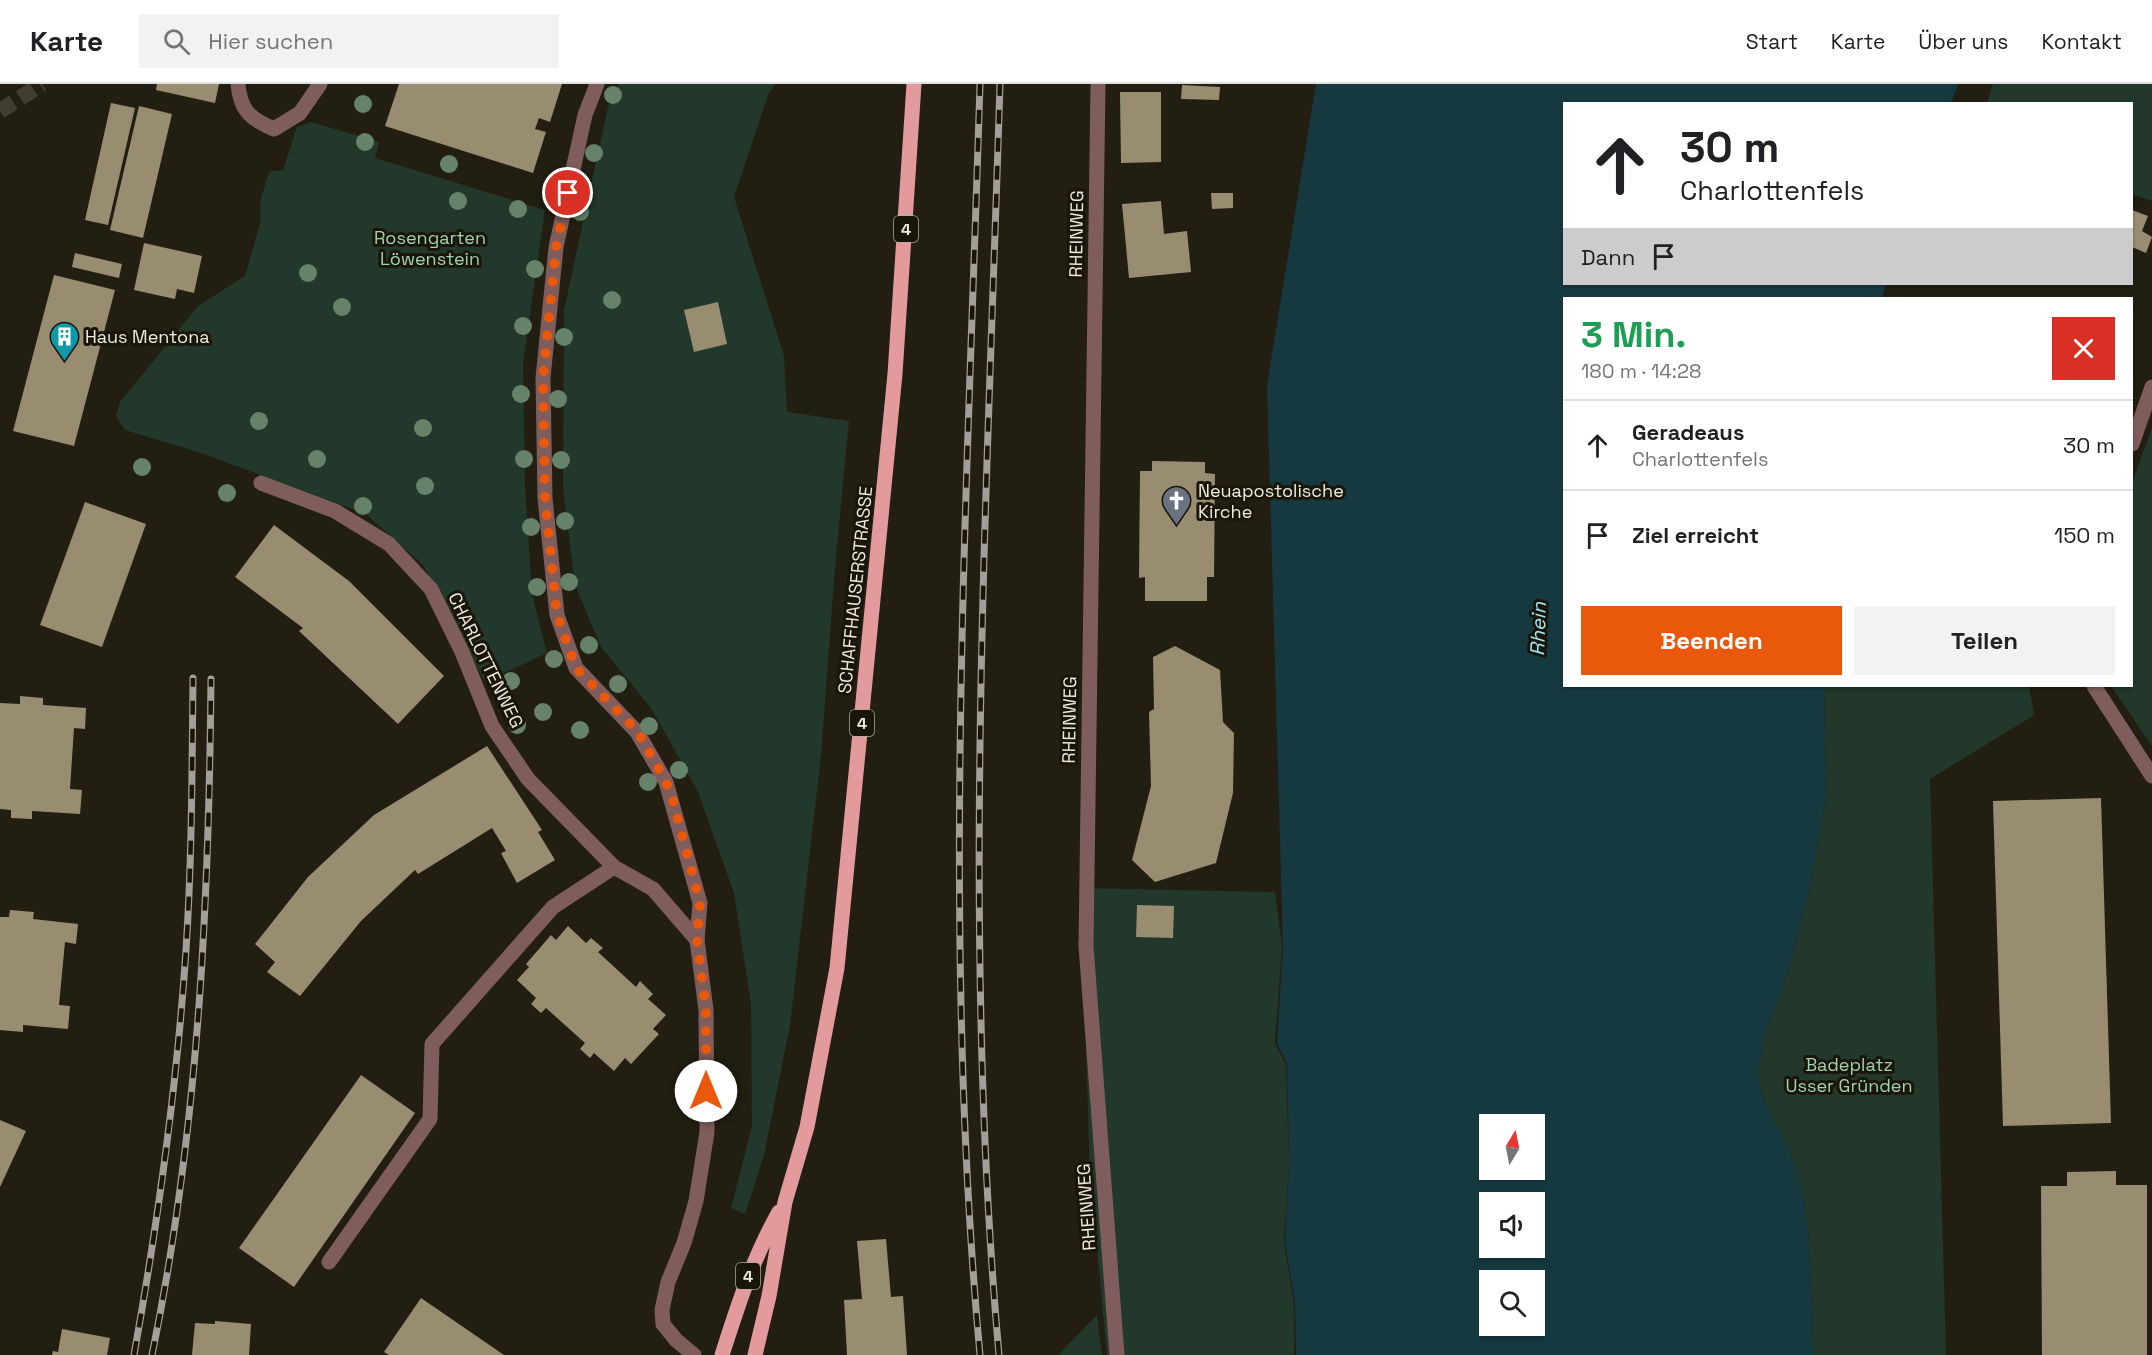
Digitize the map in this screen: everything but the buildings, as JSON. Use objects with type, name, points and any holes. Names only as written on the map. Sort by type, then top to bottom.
[{"type":"main road","name":"SCHAFFHAUSERSTRASSE","points":[[755,1355],[784,1202],[807,1127],[837,968],[895,374],[914,84]]},
{"type":"main road","name":"SCHAFFHAUSERSTRASSE","points":[[722,1355],[744,1284],[763,1240],[784,1202]]},
{"type":"street","points":[[238,84],[240,100],[254,121],[274,129],[300,113],[320,84]]},
{"type":"street","points":[[597,84],[585,115],[556,247],[543,378],[545,498],[557,615],[576,668],[638,732],[666,782],[700,903],[697,940],[706,1010],[707,1132],[696,1201],[684,1243],[668,1282],[662,1310],[663,1324],[676,1340],[694,1355]]},
{"type":"street","name":"RHEINWEG","points":[[1098,84],[1086,946],[1117,1355]]},
{"type":"street","points":[[2133,441],[2152,387]]},
{"type":"street","name":"CHARLOTTENWEG","points":[[261,483],[335,511],[389,544],[430,589],[462,652],[492,726],[528,779],[614,867],[653,889],[697,940]]},
{"type":"street","points":[[2095,687],[2152,776]]},
{"type":"street","points":[[329,1262],[430,1119],[432,1044],[553,907],[614,867]]},
{"type":"green space","points":[[619,84],[775,84],[768,95],[734,197],[784,356],[787,412],[849,421],[821,756],[790,1025],[764,1155],[745,1214],[731,1208],[752,1126],[751,1004],[734,893],[698,792],[651,708],[601,647],[575,585],[563,487],[564,310],[608,107]]},
{"type":"green space","points":[[1993,84],[2152,84],[2152,201],[2133,194],[2133,102],[1987,102]]},
{"type":"green space","name":"Rosengarten Löwenstein","points":[[311,122],[379,142],[375,158],[545,210],[523,363],[525,486],[532,594],[547,653],[485,682],[423,565],[366,514],[201,453],[125,430],[116,416],[120,402],[198,306],[245,276],[261,220],[260,202],[269,172],[283,170],[297,127]]},
{"type":"green space","points":[[2152,428],[2152,746],[2112,687],[2133,687],[2133,480]]},
{"type":"green space","name":"Badeplatz Usser Gründen","points":[[1824,687],[2029,687],[2034,715],[1930,779],[1946,1355],[1814,1355],[1808,1227],[1800,1182],[1791,1154],[1764,1101],[1758,1075],[1765,1034],[1788,972],[1810,888],[1826,798]]},
{"type":"green space","points":[[1081,888],[1275,892],[1282,945],[1275,1044],[1286,1064],[1289,1163],[1284,1241],[1294,1305],[1294,1355],[1107,1355],[1090,1175]]},
{"type":"green space","points":[[1097,1315],[1102,1355],[1058,1355]]},
{"type":"water","name":"Rhein","points":[[1316,84],[1958,84],[1951,102],[1563,102],[1563,285],[1886,285],[1882,297],[1563,297],[1563,687],[1824,687],[1826,798],[1810,888],[1788,972],[1765,1034],[1758,1075],[1764,1101],[1791,1154],[1800,1181],[1808,1227],[1814,1355],[1296,1355],[1295,1304],[1285,1242],[1289,1162],[1287,1063],[1277,1044],[1283,944],[1267,385]]},
{"type":"tunnel","points":[[0,111],[42,84]]},
{"type":"railway","points":[[980,84],[964,561],[959,879],[968,1197],[980,1355]]},
{"type":"railway","points":[[999,1355],[988,1196],[981,1037],[979,878],[984,561],[1000,84]]},
{"type":"railway","points":[[134,1355],[166,1153],[182,1001],[189,882],[193,678]]},
{"type":"railway","points":[[152,1355],[168,1271],[180,1187],[198,1019],[204,934],[211,679]]},
{"type":"place","name":"Haus Mentona","points":[[64,362]]},
{"type":"place","name":"Neuapostolische Kirche","points":[[1177,526]]},
{"type":"route","points":[[568,193],[556,247],[543,378],[545,498],[557,615],[576,668],[638,732],[666,782],[673,801],[700,903],[697,940],[706,1010],[706,1091]]}]
